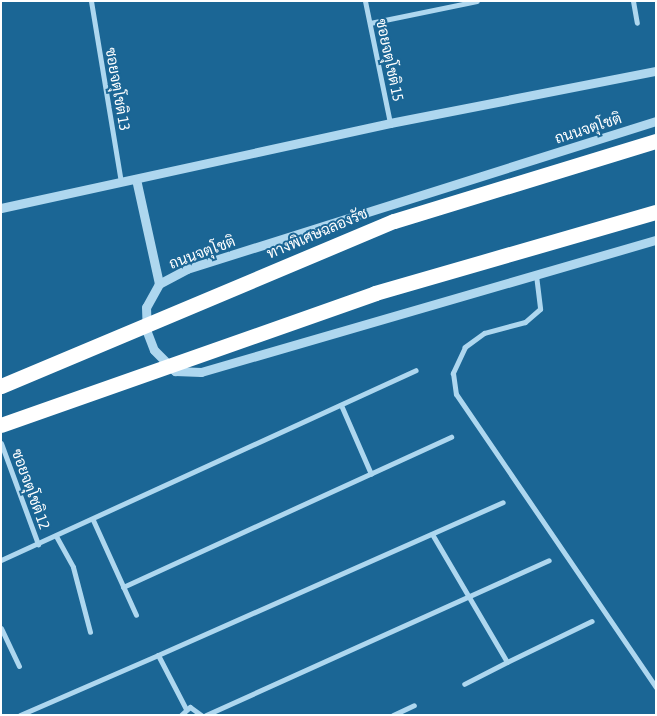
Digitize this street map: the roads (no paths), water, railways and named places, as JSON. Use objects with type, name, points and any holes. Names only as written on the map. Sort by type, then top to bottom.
[{"type":"highway","name":"ทางพิเศษฉลองรัช","points":[[1,386],[358,234],[656,141]]},
{"type":"highway","points":[[1,425],[375,293],[656,212]]},
{"type":"street","name":"ซอยจตุโชติ 13","points":[[91,1],[121,182]]},
{"type":"street","name":"ซอยจตุโชติ 15","points":[[365,1],[390,123]]},
{"type":"street","points":[[370,23],[477,1]]},
{"type":"street","points":[[633,1],[637,23]]},
{"type":"street","points":[[1,208],[390,123],[656,71]]},
{"type":"street","name":"ถนนจตุโชติ","points":[[656,121],[187,269],[159,284],[146,307],[146,332],[154,350],[175,371],[202,372],[656,240]]},
{"type":"street","points":[[136,179],[159,284]]},
{"type":"street","points":[[536,275],[540,309],[525,322],[484,333],[465,347],[453,373],[456,394],[656,687]]},
{"type":"street","points":[[1,560],[93,520],[416,370]]},
{"type":"street","points":[[341,405],[371,474]]},
{"type":"street","points":[[123,587],[450,437]]},
{"type":"street","name":"ซอยจตุโชติ 12","points":[[1,443],[38,544]]},
{"type":"street","points":[[20,715],[503,502]]},
{"type":"street","points":[[93,520],[136,614]]},
{"type":"street","points":[[432,534],[467,598],[507,662]]},
{"type":"street","points":[[56,536],[73,567],[90,632]]},
{"type":"street","points":[[206,715],[548,560]]},
{"type":"street","points":[[464,684],[592,621]]},
{"type":"street","points":[[1,628],[4,640],[19,666]]},
{"type":"street","points":[[158,655],[186,709]]},
{"type":"street","points":[[393,715],[414,705]]},
{"type":"street","points":[[181,715],[186,709],[194,708],[201,715]]}]
